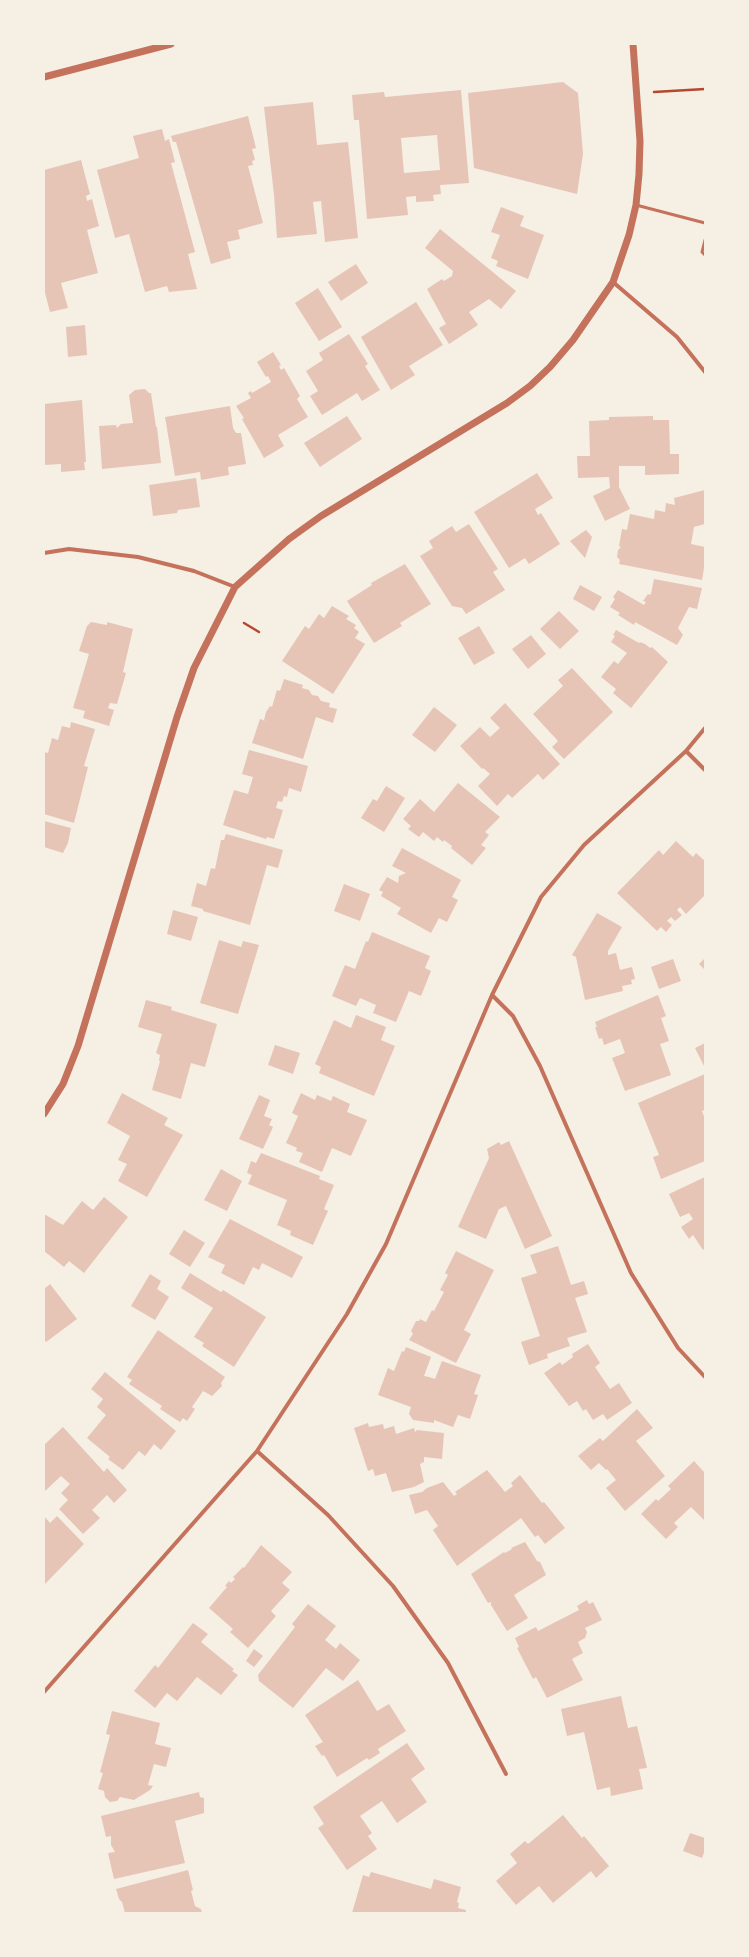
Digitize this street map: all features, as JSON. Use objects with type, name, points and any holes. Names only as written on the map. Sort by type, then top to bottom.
[{"type":"street","points":[[44,77],[171,44]]},
{"type":"street","points":[[44,1114],[62,1084],[78,1046],[177,717],[194,668],[235,587],[289,539],[321,516],[507,403],[530,386],[550,367],[573,340],[613,282],[629,235],[636,205],[640,141],[633,44]]},
{"type":"street","points":[[613,282],[677,337],[705,372]]},
{"type":"street","points":[[44,554],[69,549],[138,558],[194,571],[235,587]]},
{"type":"street","points":[[44,1692],[257,1451],[346,1314],[386,1244],[492,995],[541,897],[584,845],[686,751],[705,728]]},
{"type":"street","points":[[686,751],[705,770]]},
{"type":"street","points":[[492,995],[513,1016],[540,1066],[631,1272],[678,1348],[705,1378]]},
{"type":"street","points":[[257,1451],[328,1515],[393,1586],[448,1663],[506,1774]]},
{"type":"lane","points":[[636,205],[705,223]]},
{"type":"lane","points":[[705,240],[702,252],[705,255]]},
{"type":"path","points":[[636,93],[705,89]]},
{"type":"path","points":[[244,623],[259,632]]},
{"type":"building","points":[[563,82],[578,93],[583,154],[577,194],[474,168],[468,93]]},
{"type":"building","points":[[461,90],[469,183],[440,185],[441,194],[433,195],[434,201],[416,202],[416,196],[406,197],[408,215],[367,219],[359,120],[354,120],[352,95],[384,92],[385,97]],"holes":[[[437,135],[440,170],[404,173],[401,138]]]},
{"type":"building","points":[[313,102],[317,145],[348,142],[358,238],[325,242],[321,201],[313,202],[317,234],[277,238],[274,195],[264,107]]},
{"type":"building","points":[[248,116],[256,148],[252,149],[255,160],[252,161],[253,165],[248,166],[263,223],[238,230],[240,239],[227,242],[231,258],[211,264],[176,142],[173,142],[171,136]]},
{"type":"building","points":[[162,129],[165,141],[169,139],[175,162],[171,163],[195,252],[188,254],[197,289],[169,292],[167,286],[145,292],[129,234],[115,238],[97,170],[139,158],[133,136]]},
{"type":"building","points":[[81,160],[90,194],[86,196],[87,201],[92,199],[99,226],[87,230],[98,273],[61,283],[68,308],[50,312],[44,289],[44,170]]},
{"type":"building","points":[[501,207],[524,216],[520,226],[544,235],[528,279],[496,266],[498,261],[491,258],[500,235],[491,232]]},
{"type":"building","points":[[440,229],[516,291],[501,309],[489,299],[469,312],[478,325],[449,344],[439,328],[446,324],[427,289],[442,279],[444,281],[452,276],[453,271],[425,248]]},
{"type":"building","points":[[356,264],[368,283],[341,301],[328,282]]},
{"type":"building","points":[[318,288],[342,327],[319,341],[295,303]]},
{"type":"building","points":[[416,302],[443,345],[409,366],[415,375],[391,390],[361,337]]},
{"type":"building","points":[[85,325],[87,355],[68,357],[66,327]]},
{"type":"building","points":[[349,334],[368,364],[365,366],[380,390],[362,401],[357,393],[322,415],[310,396],[318,391],[306,371],[323,360],[319,353]]},
{"type":"building","points":[[273,352],[281,365],[279,366],[281,370],[284,368],[300,396],[297,399],[308,417],[278,435],[284,446],[264,458],[242,419],[244,418],[236,406],[251,398],[248,393],[251,391],[252,393],[271,382],[268,376],[266,377],[257,362]]},
{"type":"building","points":[[145,389],[151,393],[161,463],[102,469],[99,426],[116,425],[117,428],[121,424],[133,423],[129,395],[135,390]]},
{"type":"building","points":[[82,400],[86,462],[84,462],[85,470],[61,472],[61,464],[44,465],[44,404]]},
{"type":"building","points":[[230,406],[233,428],[236,433],[241,433],[246,464],[228,467],[229,475],[201,480],[200,472],[175,476],[165,417]]},
{"type":"building","points":[[347,416],[362,439],[320,467],[304,443]]},
{"type":"building","points":[[653,416],[653,420],[669,420],[670,454],[679,454],[679,474],[645,475],[645,466],[619,466],[619,487],[630,509],[605,521],[593,496],[610,488],[609,477],[578,478],[577,456],[590,456],[589,421],[609,420],[609,417]]},
{"type":"building","points":[[537,473],[553,498],[535,509],[538,515],[541,513],[560,544],[529,564],[525,558],[509,568],[474,512]]},
{"type":"building","points":[[196,478],[200,507],[178,510],[177,513],[153,516],[149,485]]},
{"type":"building","points":[[705,490],[705,524],[694,527],[691,544],[705,547],[705,562],[702,580],[619,564],[620,560],[617,557],[618,550],[621,547],[619,546],[622,529],[627,530],[630,514],[654,519],[655,510],[665,512],[666,503],[675,505],[674,498]]},
{"type":"building","points":[[469,524],[498,569],[493,572],[505,590],[466,614],[462,608],[452,606],[420,556],[433,548],[429,541],[452,526],[456,532]]},
{"type":"building","points":[[586,530],[592,537],[585,558],[570,541]]},
{"type":"building","points":[[405,564],[431,604],[400,623],[402,626],[374,643],[347,601],[372,585],[371,583]]},
{"type":"building","points":[[654,579],[702,588],[697,609],[689,607],[678,628],[683,635],[677,645],[635,622],[634,625],[618,615],[620,613],[610,607],[615,599],[613,597],[618,590],[644,605],[646,602],[643,601],[648,594],[651,594]]},
{"type":"building","points":[[580,585],[602,597],[594,611],[573,599]]},
{"type":"building","points":[[332,606],[349,616],[346,619],[356,625],[354,628],[359,632],[355,638],[365,644],[333,694],[282,661],[305,626],[309,629],[319,614],[324,618]]},
{"type":"building","points":[[559,611],[579,631],[560,649],[540,629]]},
{"type":"building","points":[[91,622],[107,625],[107,622],[133,629],[123,672],[126,673],[117,704],[110,703],[108,708],[114,710],[109,726],[83,718],[85,711],[73,708],[89,654],[79,651],[87,626]]},
{"type":"building","points":[[479,626],[495,653],[474,665],[458,638]]},
{"type":"building","points":[[616,630],[639,643],[645,644],[650,648],[652,647],[668,662],[631,708],[613,693],[616,689],[601,677],[614,661],[618,664],[627,653],[611,642],[615,636],[613,635]]},
{"type":"building","points":[[531,635],[546,654],[528,669],[512,649]]},
{"type":"building","points":[[572,668],[613,712],[564,759],[552,747],[558,741],[533,714],[563,686],[558,680]]},
{"type":"building","points":[[284,679],[303,685],[302,688],[309,690],[312,695],[318,696],[321,701],[330,703],[329,707],[337,709],[333,723],[316,717],[303,759],[252,743],[260,719],[266,721],[264,720],[266,712],[270,706],[272,707],[277,690],[280,691]]},
{"type":"building","points":[[505,703],[560,764],[543,780],[538,774],[512,798],[508,794],[497,806],[478,786],[490,774],[483,768],[482,769],[460,746],[480,727],[490,737],[500,728],[490,718]]},
{"type":"building","points":[[434,707],[457,725],[435,752],[412,735]]},
{"type":"building","points":[[71,722],[95,729],[84,766],[88,767],[74,823],[44,814],[44,752],[48,753],[52,738],[58,740],[62,726],[70,728]]},
{"type":"building","points":[[249,750],[308,766],[301,792],[289,788],[287,797],[284,796],[282,802],[278,801],[276,808],[283,810],[274,839],[267,837],[266,839],[223,825],[234,790],[248,794],[253,777],[242,774]]},
{"type":"building","points":[[458,783],[500,817],[485,832],[489,835],[481,845],[486,848],[472,865],[451,848],[452,846],[444,840],[443,842],[437,837],[434,841],[423,832],[419,837],[408,829],[411,826],[403,819],[420,799],[434,812]]},
{"type":"building","points":[[386,786],[405,798],[384,832],[361,818],[373,799],[377,801]]},
{"type":"building","points":[[44,821],[71,828],[68,843],[63,853],[44,847]]},
{"type":"building","points":[[226,834],[283,850],[278,868],[267,865],[250,925],[191,906],[197,883],[206,886],[211,868],[215,869],[221,840],[224,840]]},
{"type":"building","points":[[676,841],[693,857],[696,853],[705,861],[705,895],[686,914],[680,907],[677,910],[682,915],[675,921],[671,917],[667,921],[672,925],[666,932],[661,927],[657,931],[617,893],[659,850],[663,855]]},
{"type":"building","points":[[402,848],[461,880],[452,897],[458,900],[447,922],[439,918],[431,933],[397,914],[401,908],[381,896],[383,892],[379,890],[387,877],[398,883],[399,876],[406,873],[392,866]]},
{"type":"building","points":[[344,884],[370,894],[360,921],[334,911]]},
{"type":"building","points":[[173,910],[198,917],[191,941],[167,934]]},
{"type":"building","points":[[597,913],[622,927],[608,951],[608,955],[616,953],[620,970],[632,967],[635,979],[631,980],[632,984],[622,986],[623,991],[585,1000],[576,957],[572,955]]},
{"type":"building","points":[[372,932],[430,956],[425,968],[431,971],[421,996],[409,991],[396,1022],[373,1013],[376,1005],[360,998],[356,1006],[332,996],[345,965],[355,969],[366,941],[368,942]]},
{"type":"building","points":[[219,940],[241,947],[243,941],[259,945],[238,1014],[200,1003]]},
{"type":"building","points":[[705,958],[705,970],[699,964]]},
{"type":"building","points":[[673,959],[681,981],[659,989],[651,967]]},
{"type":"building","points":[[658,995],[666,1016],[661,1018],[669,1041],[660,1044],[671,1075],[625,1091],[612,1058],[625,1053],[620,1039],[604,1045],[602,1038],[599,1039],[595,1022]]},
{"type":"building","points":[[146,1000],[172,1007],[171,1010],[217,1024],[205,1067],[191,1063],[181,1099],[152,1090],[160,1061],[160,1055],[156,1053],[162,1034],[138,1027]]},
{"type":"building","points":[[356,1015],[386,1027],[381,1040],[395,1046],[374,1096],[319,1073],[321,1067],[315,1064],[334,1020],[351,1028]]},
{"type":"building","points":[[705,1043],[705,1068],[695,1048]]},
{"type":"building","points":[[275,1045],[300,1053],[293,1074],[268,1065]]},
{"type":"building","points":[[705,1074],[705,1110],[702,1111],[705,1119],[705,1161],[661,1179],[653,1157],[659,1155],[638,1103]]},
{"type":"building","points":[[122,1093],[168,1118],[164,1125],[183,1135],[147,1197],[118,1181],[127,1164],[118,1160],[130,1136],[107,1123]]},
{"type":"building","points":[[301,1093],[315,1100],[317,1095],[331,1101],[333,1096],[350,1104],[347,1112],[367,1120],[351,1156],[332,1148],[322,1172],[299,1162],[303,1153],[296,1151],[297,1148],[286,1143],[298,1116],[292,1113]]},
{"type":"building","points":[[259,1095],[270,1100],[264,1116],[272,1119],[269,1125],[273,1127],[263,1149],[239,1139]]},
{"type":"building","points":[[509,1141],[552,1236],[525,1249],[506,1206],[499,1209],[486,1239],[458,1227],[489,1158],[487,1149],[499,1142],[501,1145]]},
{"type":"building","points":[[261,1153],[320,1176],[319,1179],[334,1185],[324,1209],[328,1211],[313,1245],[290,1235],[291,1231],[277,1225],[287,1200],[248,1184],[252,1175],[247,1173],[251,1161],[256,1163]]},
{"type":"building","points":[[221,1169],[242,1181],[227,1211],[204,1200]]},
{"type":"building","points":[[705,1177],[705,1248],[703,1250],[693,1235],[689,1239],[681,1227],[693,1219],[689,1213],[680,1217],[669,1194]]},
{"type":"building","points":[[104,1197],[128,1217],[84,1273],[69,1261],[64,1267],[44,1251],[44,1214],[63,1225],[82,1201],[93,1210]]},
{"type":"building","points":[[230,1219],[303,1257],[292,1278],[262,1263],[259,1270],[253,1267],[244,1285],[221,1273],[225,1265],[208,1257]]},
{"type":"building","points":[[184,1230],[205,1243],[190,1267],[169,1254]]},
{"type":"building","points":[[558,1246],[571,1285],[584,1281],[588,1294],[575,1298],[587,1332],[567,1338],[570,1346],[547,1354],[548,1358],[529,1365],[521,1342],[540,1336],[521,1278],[537,1273],[530,1255]]},
{"type":"building","points":[[456,1251],[494,1270],[464,1330],[471,1334],[456,1363],[409,1340],[413,1334],[411,1331],[416,1321],[419,1321],[420,1319],[426,1322],[432,1310],[434,1311],[444,1292],[440,1290],[448,1275],[445,1273]]},
{"type":"building","points":[[190,1273],[221,1292],[223,1290],[266,1317],[234,1367],[202,1346],[204,1343],[194,1337],[213,1308],[181,1288]]},
{"type":"building","points":[[150,1274],[161,1281],[157,1289],[169,1297],[155,1320],[131,1306]]},
{"type":"building","points":[[50,1284],[77,1319],[46,1342],[44,1339],[44,1289]]},
{"type":"building","points":[[158,1330],[225,1377],[221,1383],[222,1386],[212,1396],[203,1391],[192,1407],[195,1409],[187,1421],[183,1418],[180,1422],[160,1409],[162,1406],[129,1384],[132,1380],[127,1377]]},
{"type":"building","points":[[588,1344],[600,1363],[595,1367],[610,1389],[619,1383],[632,1403],[607,1420],[603,1414],[593,1420],[586,1409],[583,1411],[577,1401],[569,1406],[544,1373],[560,1362],[562,1365],[573,1357],[572,1354]]},
{"type":"building","points":[[406,1347],[431,1357],[424,1376],[435,1379],[442,1361],[481,1375],[474,1394],[478,1395],[470,1419],[458,1415],[453,1427],[434,1420],[434,1423],[413,1420],[409,1414],[411,1407],[378,1395],[388,1368],[394,1371],[402,1351],[404,1352]]},
{"type":"building","points":[[105,1372],[176,1431],[161,1450],[154,1444],[145,1456],[139,1451],[123,1470],[108,1459],[110,1457],[87,1438],[106,1415],[97,1407],[103,1399],[91,1389]]},
{"type":"building","points":[[637,1409],[653,1428],[636,1441],[665,1476],[625,1511],[606,1488],[616,1480],[607,1469],[606,1470],[599,1463],[591,1470],[578,1456],[600,1438],[603,1441]]},
{"type":"building","points":[[368,1423],[369,1427],[383,1424],[384,1429],[394,1426],[396,1434],[414,1428],[415,1432],[417,1430],[444,1433],[442,1459],[424,1457],[424,1462],[420,1464],[424,1482],[414,1487],[392,1492],[386,1473],[375,1476],[373,1469],[368,1471],[354,1428]]},
{"type":"building","points":[[63,1427],[104,1472],[107,1468],[127,1490],[114,1503],[107,1495],[92,1510],[100,1518],[83,1534],[59,1509],[68,1500],[61,1493],[70,1484],[61,1476],[44,1492],[44,1445]]},
{"type":"building","points":[[694,1461],[705,1473],[705,1521],[691,1507],[674,1523],[678,1527],[666,1539],[641,1514],[656,1499],[658,1501],[671,1489],[668,1486]]},
{"type":"building","points":[[487,1470],[505,1492],[513,1486],[511,1483],[520,1475],[542,1503],[544,1502],[565,1528],[545,1544],[538,1535],[535,1537],[521,1518],[457,1566],[433,1530],[438,1526],[427,1510],[415,1514],[409,1495],[422,1492],[427,1488],[443,1482],[454,1496],[457,1494],[455,1492]]},
{"type":"building","points":[[44,1516],[50,1523],[57,1516],[84,1544],[44,1585]]},
{"type":"building","points":[[525,1542],[537,1561],[540,1562],[546,1575],[514,1595],[528,1618],[507,1631],[491,1605],[491,1602],[488,1603],[471,1574],[504,1552],[505,1553],[512,1549],[511,1548]]},
{"type":"building","points":[[261,1545],[292,1572],[282,1583],[290,1590],[271,1611],[276,1616],[248,1648],[230,1632],[233,1629],[209,1608],[227,1587],[225,1586],[229,1581],[231,1583],[235,1579],[233,1577],[243,1567],[244,1568]]},
{"type":"building","points":[[587,1600],[589,1604],[593,1602],[602,1620],[585,1628],[587,1632],[585,1638],[578,1642],[583,1653],[572,1659],[583,1680],[547,1698],[536,1677],[533,1679],[517,1648],[519,1647],[515,1638],[536,1627],[538,1631],[579,1610],[577,1606]]},
{"type":"building","points":[[308,1604],[336,1626],[325,1640],[336,1649],[340,1643],[360,1660],[343,1681],[326,1668],[293,1708],[259,1681],[258,1675],[295,1627],[292,1624]]},
{"type":"building","points":[[193,1623],[208,1634],[201,1642],[234,1669],[232,1671],[238,1675],[221,1695],[197,1677],[177,1701],[167,1693],[155,1708],[134,1691],[155,1665],[158,1668]]},
{"type":"building","points":[[254,1649],[263,1656],[254,1667],[246,1661]]},
{"type":"building","points":[[358,1680],[377,1711],[389,1704],[406,1731],[378,1749],[380,1753],[369,1760],[367,1758],[337,1777],[324,1755],[322,1756],[315,1746],[323,1742],[305,1715]]},
{"type":"building","points":[[621,1696],[628,1728],[637,1726],[647,1768],[639,1769],[643,1789],[611,1796],[610,1787],[597,1790],[584,1732],[567,1736],[561,1709]]},
{"type":"building","points":[[112,1711],[160,1723],[155,1744],[171,1748],[166,1767],[154,1764],[148,1785],[153,1786],[150,1790],[134,1800],[120,1797],[117,1801],[110,1802],[105,1797],[104,1791],[98,1789],[103,1773],[100,1772],[110,1735],[106,1734]]},
{"type":"building","points":[[407,1743],[425,1769],[411,1779],[427,1802],[397,1823],[382,1801],[360,1816],[372,1833],[368,1836],[377,1849],[347,1870],[318,1828],[324,1824],[313,1807]]},
{"type":"building","points":[[199,1792],[200,1797],[204,1798],[204,1813],[175,1821],[185,1863],[114,1879],[108,1853],[115,1852],[111,1845],[111,1836],[106,1837],[101,1816]]},
{"type":"building","points":[[563,1815],[582,1838],[584,1836],[609,1866],[596,1878],[591,1871],[553,1903],[539,1886],[516,1905],[496,1881],[517,1863],[510,1854],[525,1841],[528,1844]]},
{"type":"building","points":[[690,1833],[705,1838],[705,1850],[702,1858],[683,1851]]},
{"type":"building","points":[[188,1870],[195,1906],[201,1909],[202,1913],[125,1913],[116,1889]]},
{"type":"building","points":[[371,1872],[431,1889],[434,1879],[461,1887],[457,1902],[459,1903],[458,1908],[466,1910],[466,1913],[352,1913],[363,1875],[369,1877]]}]
